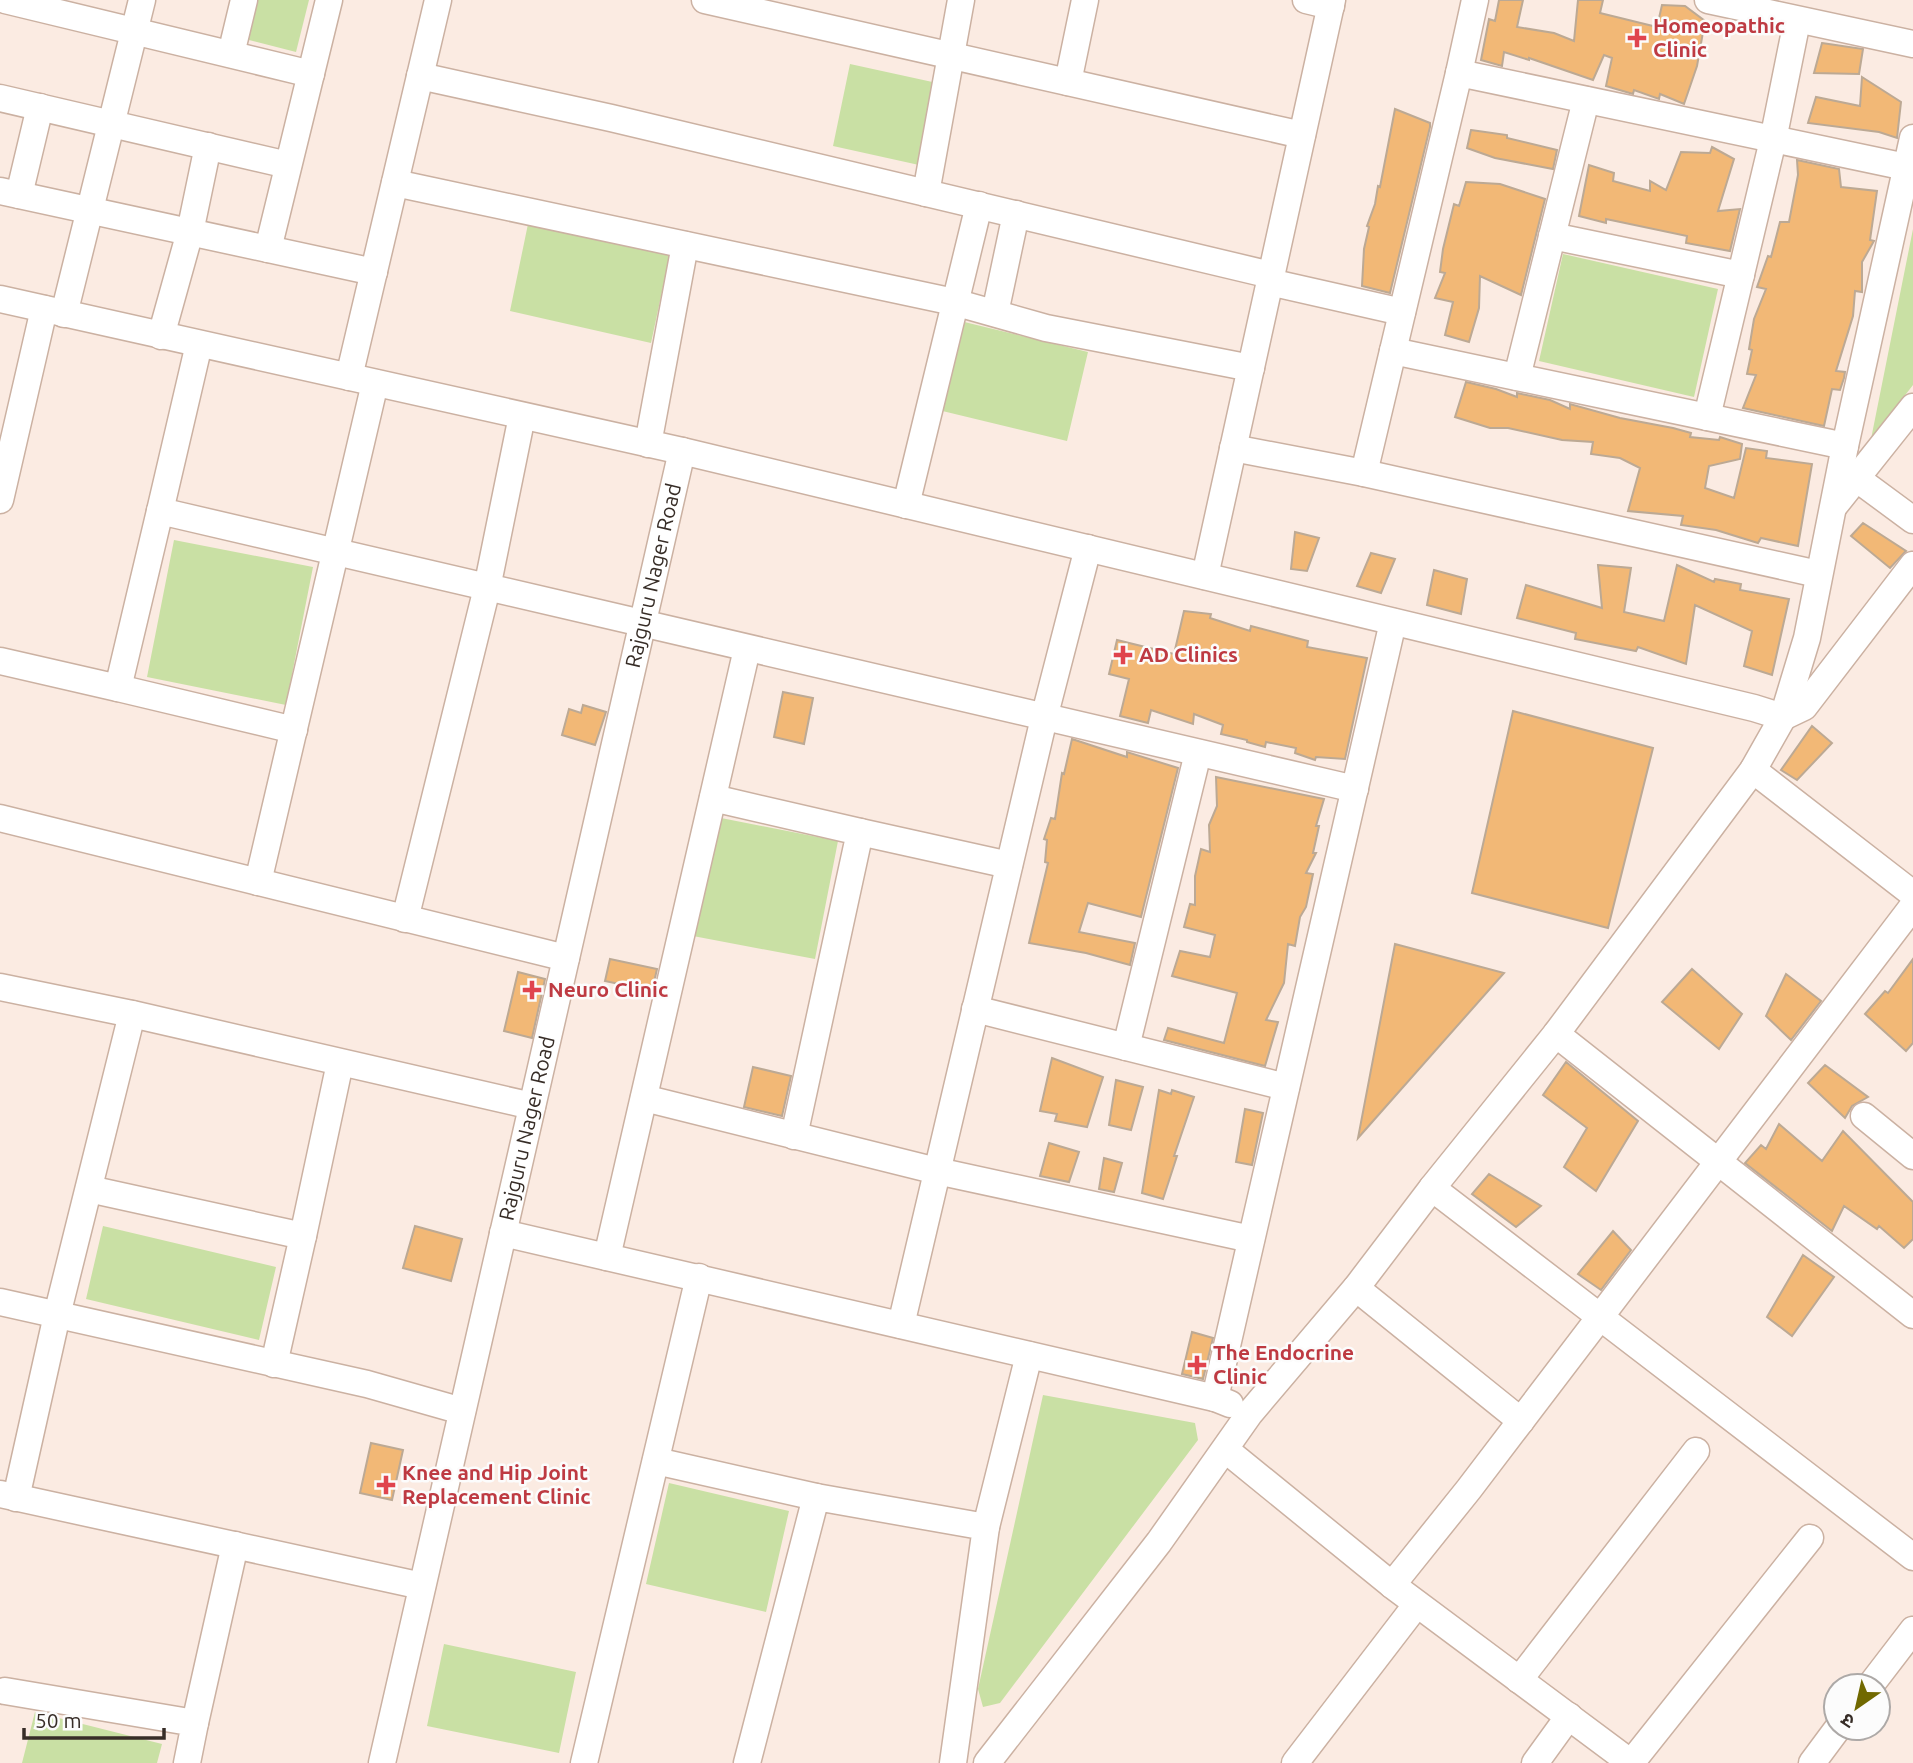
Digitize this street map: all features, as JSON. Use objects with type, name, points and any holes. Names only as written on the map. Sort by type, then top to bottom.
[{"type":"street","points":[[0,500],[9,419],[54,312],[91,210],[142,0]]},
{"type":"street","points":[[232,54],[244,0]]},
{"type":"street","points":[[268,249],[329,0]]},
{"type":"street","points":[[258,882],[335,552],[362,380],[374,272],[438,0]]},
{"type":"street","points":[[705,0],[1302,135]]},
{"type":"street","points":[[926,193],[961,0]]},
{"type":"street","points":[[1068,82],[1085,0]]},
{"type":"street","points":[[1364,473],[1475,0]]},
{"type":"street","points":[[1708,0],[1913,44]]},
{"type":"street","points":[[23,2],[311,74]]},
{"type":"street","points":[[1205,576],[1302,135],[1323,2]]},
{"type":"street","points":[[1707,417],[1773,141],[1797,21]]},
{"type":"street","points":[[1459,73],[1773,141],[1907,176]]},
{"type":"street","points":[[420,76],[979,205],[1402,312]]},
{"type":"street","points":[[0,98],[288,165]]},
{"type":"street","points":[[1517,377],[1586,100]]},
{"type":"street","points":[[40,107],[9,193],[374,272]]},
{"type":"street","points":[[987,1763],[1159,1542],[1250,1413],[1356,1288],[1432,1188],[1556,1034],[1753,770],[1783,717],[1807,638],[1845,446],[1907,176],[1913,138]]},
{"type":"street","points":[[161,336],[190,232],[208,146]]},
{"type":"street","points":[[395,183],[954,302],[1059,331],[1251,368]]},
{"type":"street","points":[[906,505],[979,205]]},
{"type":"street","points":[[995,313],[1016,215]]},
{"type":"street","points":[[1552,236],[1741,275]]},
{"type":"street","points":[[648,444],[685,245]]},
{"type":"street","points":[[0,299],[682,451],[1783,717],[1804,707],[1913,565]]},
{"type":"street","points":[[118,688],[199,344]]},
{"type":"street","points":[[1393,351],[1845,446]]},
{"type":"street","points":[[1832,509],[1913,407]]},
{"type":"street","points":[[405,919],[487,588],[522,416]]},
{"type":"street","points":[[1233,448],[1364,473],[1818,574]]},
{"type":"street","name":"Rajguru Nager Road","points":[[382,1763],[682,451]]},
{"type":"street","points":[[1856,478],[1913,520]]},
{"type":"street","points":[[160,511],[1355,789]]},
{"type":"street","points":[[901,1325],[1044,718],[1087,548]]},
{"type":"street","points":[[1215,1398],[1393,622]]},
{"type":"street","points":[[607,1257],[747,649]]},
{"type":"street","points":[[0,661],[294,730]]},
{"type":"street","points":[[1126,1047],[1198,753]]},
{"type":"street","points":[[1753,770],[1913,894]]},
{"type":"street","points":[[713,798],[1009,865]]},
{"type":"street","points":[[0,818],[566,958]]},
{"type":"street","points":[[794,1136],[860,832]]},
{"type":"street","points":[[1392,1585],[1521,1421],[1913,906]]},
{"type":"street","points":[[0,987],[132,1014],[532,1106]]},
{"type":"street","points":[[975,1009],[1286,1087]]},
{"type":"street","points":[[132,1014],[57,1315],[8,1496],[422,1586]]},
{"type":"street","points":[[1556,1034],[1913,1314]]},
{"type":"street","points":[[274,1364],[340,1063]]},
{"type":"street","points":[[644,1098],[937,1171],[1251,1239]]},
{"type":"street","points":[[1864,1116],[1913,1156]]},
{"type":"street","points":[[1432,1188],[1913,1557]]},
{"type":"street","points":[[89,1189],[303,1236]]},
{"type":"street","points":[[503,1233],[1215,1398],[1250,1413]]},
{"type":"street","points":[[584,1763],[699,1278]]},
{"type":"street","points":[[1356,1288],[1521,1421]]},
{"type":"street","points":[[0,1302],[367,1384],[462,1411]]},
{"type":"street","points":[[953,1763],[986,1527],[1029,1355]]},
{"type":"street","points":[[1226,1450],[1392,1585],[1631,1763],[1810,1538]]},
{"type":"street","points":[[1519,1680],[1696,1451]]},
{"type":"street","points":[[656,1461],[816,1497],[986,1527]]},
{"type":"street","points":[[747,1763],[816,1497]]},
{"type":"street","points":[[187,1763],[235,1545]]},
{"type":"street","points":[[1295,1763],[1417,1604]]},
{"type":"street","points":[[1881,1672],[1913,1630]]},
{"type":"street","points":[[2,1697],[195,1723]]},
{"type":"street","points":[[1535,1763],[1569,1716]]},
{"type":"street","points":[[1812,1763],[1828,1742]]},
{"type":"green space","points":[[255,0],[309,0],[296,52],[245,39]]},
{"type":"green space","points":[[850,64],[937,83],[919,165],[833,146]]},
{"type":"green space","points":[[528,224],[670,254],[651,343],[510,311]]},
{"type":"green space","points":[[1913,229],[1913,385],[1871,439]]},
{"type":"green space","points":[[1563,254],[1718,289],[1694,397],[1539,361]]},
{"type":"green space","points":[[952,319],[1088,352],[1067,441],[930,408]]},
{"type":"green space","points":[[174,540],[313,567],[286,705],[147,677]]},
{"type":"green space","points":[[716,817],[838,841],[815,959],[693,936]]},
{"type":"green space","points":[[103,1226],[276,1267],[259,1340],[86,1299]]},
{"type":"green space","points":[[1043,1395],[1195,1423],[1198,1440],[1000,1703],[983,1707],[978,1689]]},
{"type":"green space","points":[[669,1483],[789,1511],[766,1612],[646,1584]]},
{"type":"green space","points":[[444,1644],[576,1672],[559,1753],[427,1726]]},
{"type":"green space","points":[[35,1712],[162,1744],[157,1763],[22,1763]]},
{"type":"building","points":[[1499,0],[1523,0],[1517,27],[1554,33],[1574,41],[1578,0],[1603,0],[1600,13],[1657,27],[1662,5],[1685,6],[1705,21],[1697,66],[1684,104],[1660,94],[1659,99],[1634,90],[1633,94],[1606,86],[1612,58],[1604,55],[1593,80],[1504,52],[1502,66],[1481,60],[1489,19],[1495,21]]},
{"type":"building","points":[[1822,43],[1863,49],[1859,74],[1814,73]]},
{"type":"building","points":[[1862,77],[1901,102],[1897,138],[1879,132],[1808,123],[1816,97],[1860,106]]},
{"type":"building","points":[[1395,109],[1430,123],[1430,127],[1390,293],[1362,286],[1367,226],[1378,186],[1380,187]]},
{"type":"building","points":[[1471,130],[1507,135],[1507,138],[1557,150],[1553,169],[1495,158],[1467,148]]},
{"type":"building","points":[[1712,147],[1734,159],[1718,211],[1740,209],[1730,251],[1686,243],[1687,236],[1579,216],[1589,165],[1614,173],[1613,181],[1650,191],[1650,181],[1666,190],[1681,152],[1710,153]]},
{"type":"building","points":[[1797,160],[1839,169],[1841,187],[1877,191],[1870,240],[1874,241],[1862,262],[1862,292],[1855,291],[1853,316],[1836,371],[1845,372],[1844,378],[1840,390],[1832,389],[1824,426],[1743,408],[1756,375],[1747,374],[1752,350],[1749,349],[1754,319],[1766,289],[1757,287],[1768,256],[1771,257],[1780,222],[1789,222],[1798,175]]},
{"type":"building","points":[[1466,182],[1500,184],[1545,199],[1521,295],[1480,276],[1479,308],[1469,342],[1445,335],[1453,302],[1435,298],[1445,273],[1440,272],[1443,249],[1454,204],[1459,206]]},
{"type":"building","points":[[1466,382],[1517,397],[1517,393],[1550,400],[1570,409],[1570,404],[1620,418],[1673,428],[1691,433],[1690,437],[1719,440],[1720,437],[1742,444],[1740,459],[1709,466],[1705,488],[1734,498],[1746,448],[1767,451],[1766,458],[1812,464],[1798,546],[1761,538],[1758,543],[1716,530],[1681,525],[1683,516],[1628,511],[1640,468],[1620,458],[1591,454],[1593,442],[1562,440],[1508,428],[1490,428],[1455,417]]},
{"type":"building","points":[[1863,523],[1906,551],[1890,568],[1851,536]]},
{"type":"building","points":[[1295,532],[1319,538],[1307,571],[1291,569]]},
{"type":"building","points":[[1371,553],[1395,559],[1381,593],[1357,586]]},
{"type":"building","points":[[1598,565],[1631,568],[1624,612],[1664,621],[1677,565],[1714,582],[1715,579],[1741,584],[1740,590],[1789,599],[1772,675],[1744,666],[1752,631],[1695,605],[1686,664],[1638,647],[1636,651],[1575,639],[1576,633],[1517,618],[1526,585],[1602,608]]},
{"type":"building","points":[[1434,570],[1467,579],[1461,614],[1427,605]]},
{"type":"building","points":[[1184,611],[1211,614],[1210,618],[1250,631],[1251,626],[1308,641],[1307,647],[1367,658],[1345,759],[1316,757],[1315,760],[1295,753],[1296,748],[1266,742],[1265,747],[1247,742],[1221,734],[1223,725],[1194,714],[1193,724],[1151,710],[1148,723],[1120,716],[1129,679],[1109,674],[1117,640],[1174,654]]},
{"type":"building","points":[[783,692],[813,698],[804,744],[774,737]]},
{"type":"building","points":[[583,705],[606,712],[595,745],[562,735],[569,709],[581,713]]},
{"type":"building","points":[[1513,711],[1653,748],[1608,928],[1472,893]]},
{"type":"building","points":[[1812,726],[1832,743],[1797,780],[1781,770]]},
{"type":"building","points":[[1072,739],[1127,757],[1127,752],[1178,768],[1141,917],[1088,903],[1079,932],[1135,943],[1130,965],[1086,953],[1029,943],[1048,863],[1045,862],[1047,840],[1044,839],[1051,818],[1055,819],[1062,773],[1064,774]]},
{"type":"building","points":[[1216,777],[1324,799],[1316,826],[1319,826],[1313,853],[1316,853],[1306,873],[1313,874],[1306,907],[1300,917],[1295,946],[1288,944],[1284,983],[1266,1020],[1278,1022],[1265,1066],[1164,1040],[1168,1028],[1224,1043],[1237,993],[1172,976],[1180,951],[1210,957],[1215,935],[1184,927],[1190,904],[1195,905],[1195,876],[1201,849],[1210,852],[1209,825],[1217,806]]},
{"type":"building","points":[[1395,944],[1504,973],[1358,1138]]},
{"type":"building","points":[[610,959],[657,969],[652,991],[605,981]]},
{"type":"building","points":[[1913,959],[1913,1043],[1906,1051],[1865,1014],[1885,991],[1888,993]]},
{"type":"building","points":[[1692,969],[1742,1014],[1719,1049],[1662,1002]]},
{"type":"building","points":[[518,972],[545,979],[532,1038],[504,1031]]},
{"type":"building","points":[[1786,974],[1821,1001],[1791,1040],[1766,1016]]},
{"type":"building","points":[[1052,1058],[1103,1077],[1087,1127],[1055,1121],[1057,1114],[1040,1111]]},
{"type":"building","points":[[1566,1062],[1638,1121],[1596,1191],[1564,1167],[1587,1128],[1543,1095]]},
{"type":"building","points":[[1825,1065],[1868,1097],[1852,1106],[1845,1118],[1808,1083]]},
{"type":"building","points":[[753,1067],[791,1076],[782,1116],[744,1107]]},
{"type":"building","points":[[1116,1080],[1143,1087],[1131,1130],[1109,1125]]},
{"type":"building","points":[[1159,1090],[1171,1094],[1172,1090],[1194,1097],[1163,1199],[1142,1193]]},
{"type":"building","points":[[1245,1109],[1263,1113],[1252,1165],[1236,1162]]},
{"type":"building","points":[[1779,1124],[1822,1161],[1843,1131],[1913,1202],[1913,1239],[1904,1248],[1879,1226],[1877,1229],[1844,1206],[1832,1231],[1745,1163],[1761,1145],[1766,1149]]},
{"type":"building","points":[[1049,1143],[1079,1152],[1069,1182],[1040,1176]]},
{"type":"building","points":[[1104,1158],[1122,1163],[1114,1192],[1099,1189]]},
{"type":"building","points":[[1489,1174],[1541,1206],[1516,1227],[1472,1194]]},
{"type":"building","points":[[415,1226],[462,1239],[451,1281],[403,1268]]},
{"type":"building","points":[[1613,1231],[1631,1250],[1601,1290],[1578,1274]]},
{"type":"building","points":[[1803,1255],[1834,1277],[1792,1336],[1767,1317]]},
{"type":"building","points":[[1192,1332],[1213,1338],[1203,1379],[1182,1374]]},
{"type":"building","points":[[371,1443],[403,1450],[392,1500],[360,1493]]},
{"type":"place","name":"Homeopathic Clinic","points":[[1637,38]]},
{"type":"place","name":"AD Clinics","points":[[1123,655]]},
{"type":"place","name":"Neuro Clinic","points":[[532,990]]},
{"type":"place","name":"The Endocrine Clinic","points":[[1197,1365]]},
{"type":"place","name":"Knee and Hip Joint Replacement Clinic","points":[[386,1485]]}]
